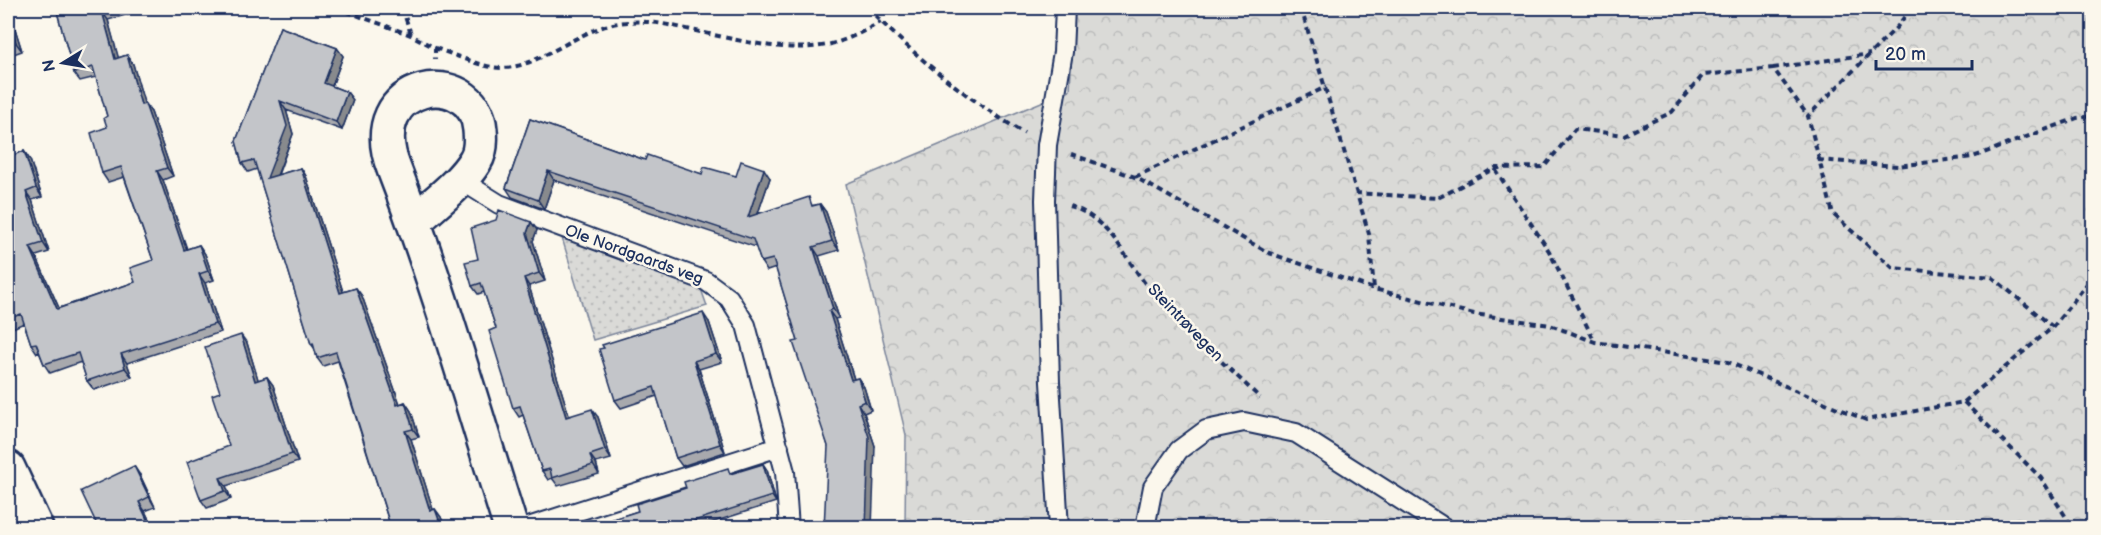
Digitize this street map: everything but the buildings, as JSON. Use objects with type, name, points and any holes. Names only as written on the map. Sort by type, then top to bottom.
[{"type":"street","points":[[414,222],[476,160],[481,142],[480,124],[475,108],[465,98],[451,91],[433,90],[412,95],[398,105],[389,118],[386,140],[391,162],[414,222],[511,528]]},
{"type":"street","points":[[8,468],[36,528]]},
{"type":"lane","points":[[1059,528],[1050,382],[1045,200],[1047,145],[1063,52],[1065,8]]},
{"type":"lane","name":"Ole Nordgaards veg","points":[[459,179],[499,204],[706,281],[721,290],[739,310],[746,325],[779,447],[789,495],[789,528]]},
{"type":"lane","points":[[1145,528],[1153,487],[1179,450],[1206,430],[1244,422],[1296,433],[1445,528]]},
{"type":"lane","points":[[525,528],[779,447]]},
{"type":"path","points":[[338,8],[411,35],[435,48],[498,68],[514,67],[591,30],[610,24],[650,21],[762,44],[806,47],[848,39],[881,22]]},
{"type":"path","points":[[402,8],[411,35]]},
{"type":"path","points":[[868,8],[924,60],[998,117],[1047,145],[1135,177],[1269,253],[1374,289],[1474,314],[1550,325],[1595,342],[1728,362],[1866,420],[1964,402],[2053,327],[2094,275]]},
{"type":"path","points":[[1301,8],[1369,234],[1374,289]]},
{"type":"path","points":[[1809,116],[1911,8]]},
{"type":"path","points":[[433,90],[435,48]]},
{"type":"path","points":[[1355,193],[1438,198],[1495,168],[1544,167],[1575,129],[1624,135],[1672,112],[1703,75],[1870,54]]},
{"type":"path","points":[[1773,68],[1809,116],[1833,214],[1893,268],[1992,277],[2053,327]]},
{"type":"path","points":[[1135,177],[1326,87]]},
{"type":"path","points":[[1818,160],[1898,166],[1973,157],[2077,118],[2094,116]]},
{"type":"path","points":[[1495,168],[1549,251],[1595,342]]},
{"type":"path","name":"Steintrøvegen","points":[[1045,200],[1082,210],[1099,221],[1156,297],[1296,433]]},
{"type":"path","points":[[1964,402],[2041,478],[2073,528]]},
{"type":"green space","points":[[1074,8],[2093,8],[2093,527],[905,527],[906,435],[846,184],[1070,90]]},
{"type":"green space","points":[[562,238],[688,282],[701,289],[707,306],[593,340]]}]
